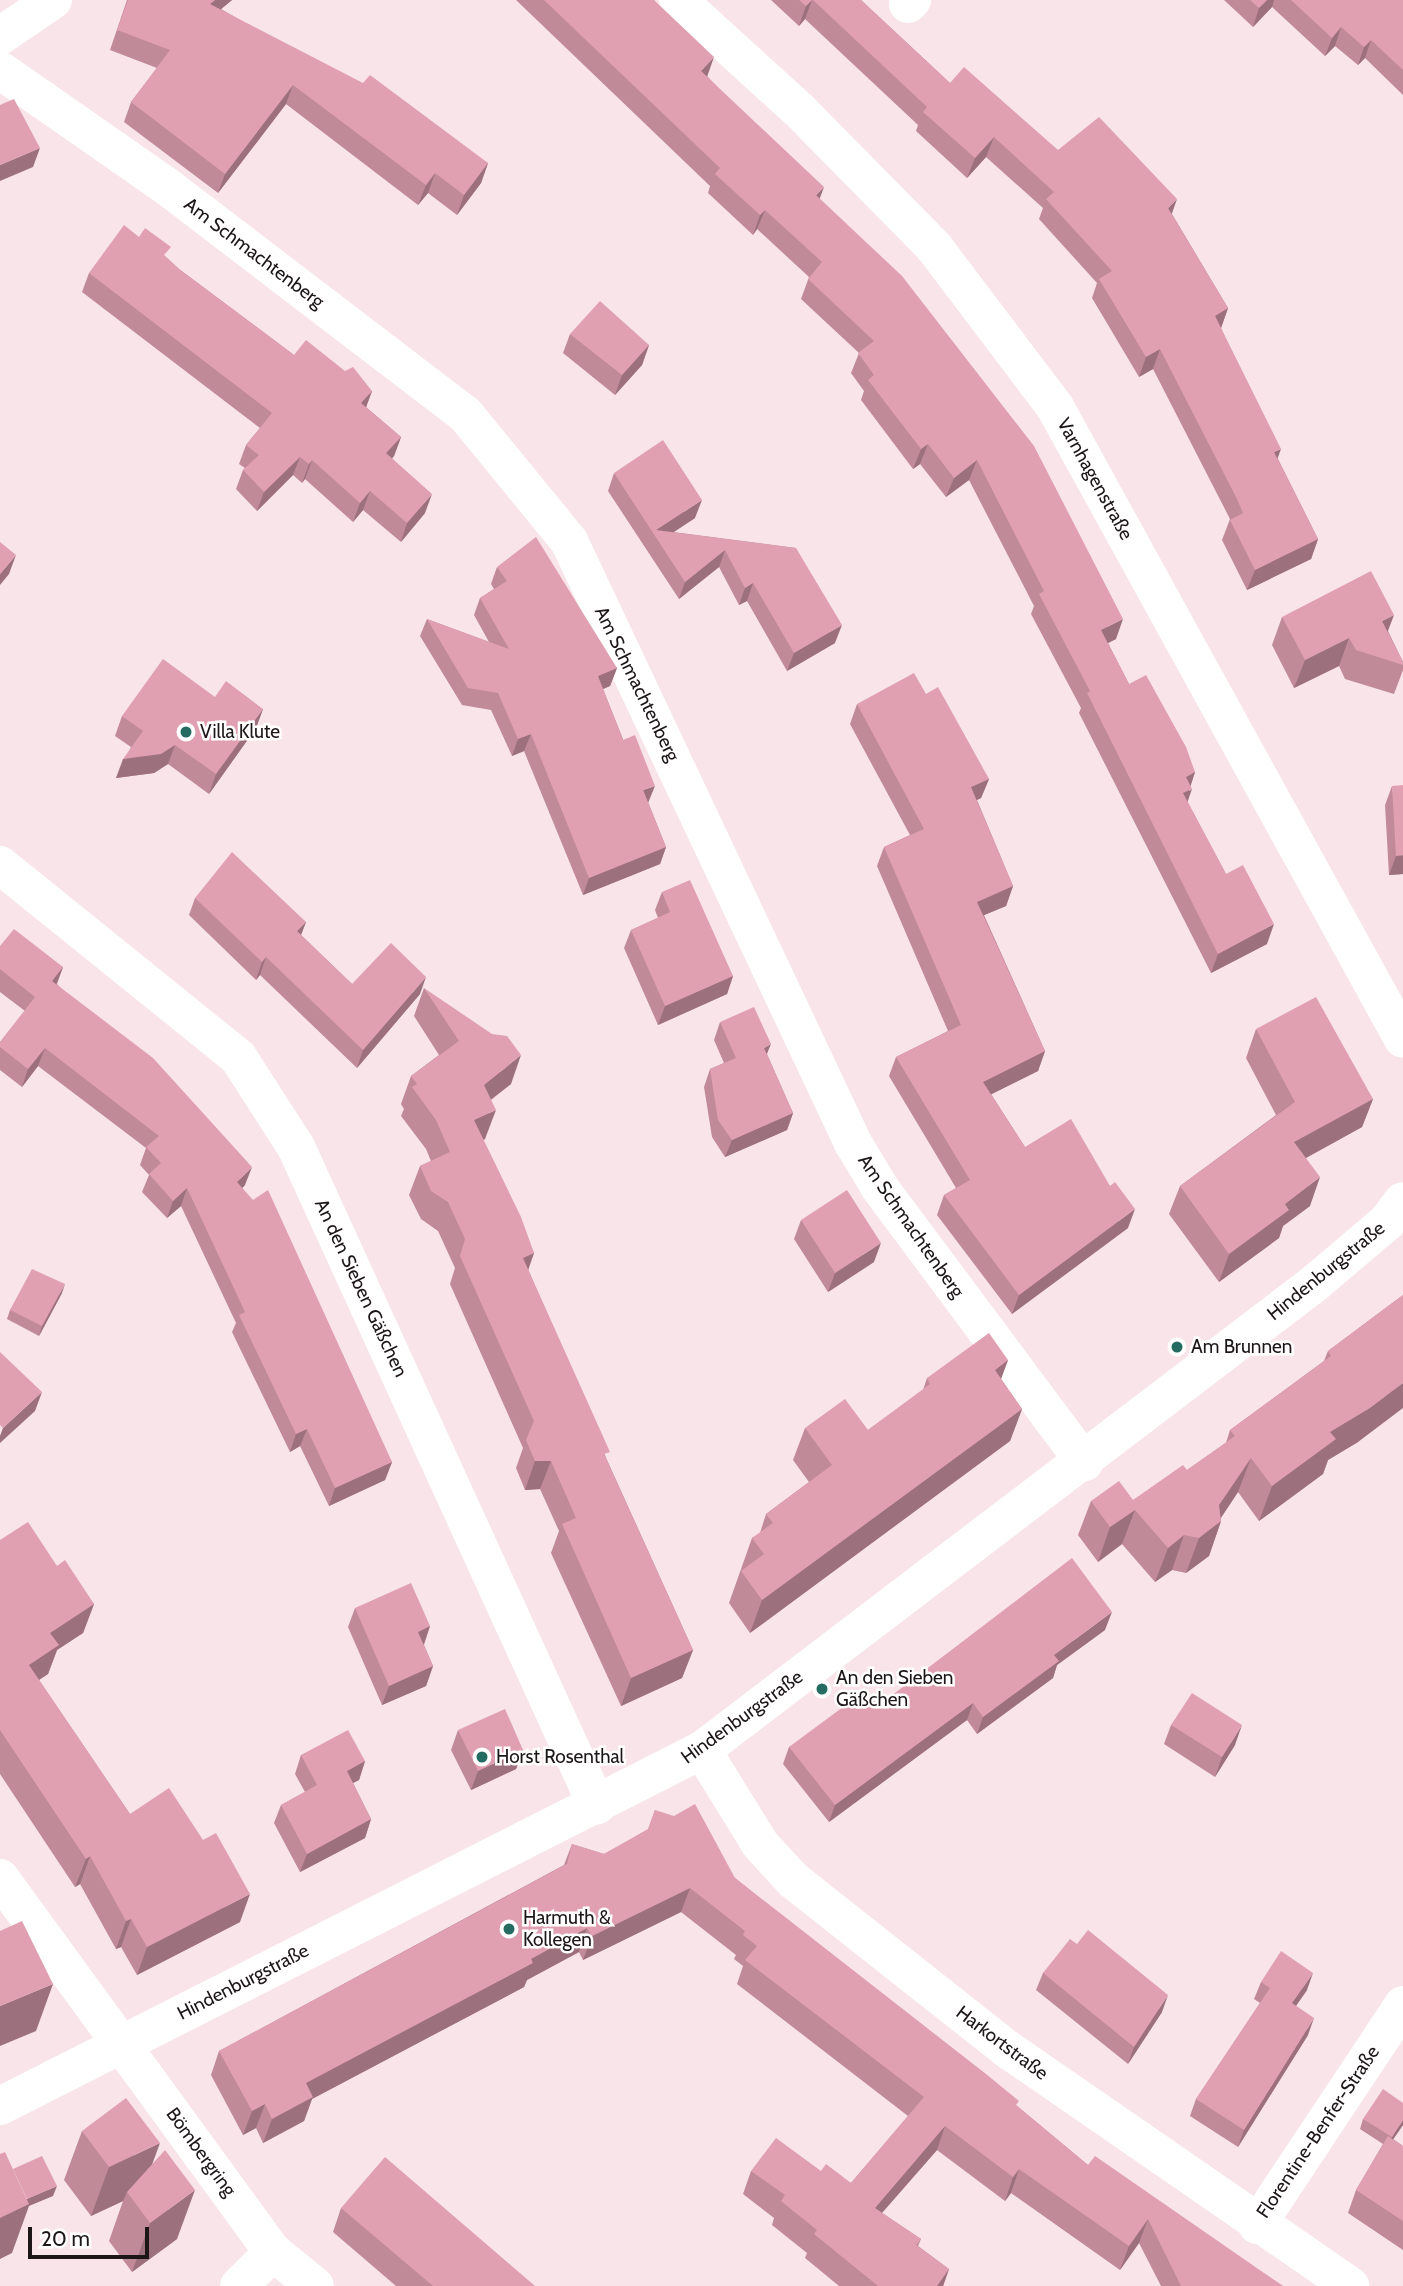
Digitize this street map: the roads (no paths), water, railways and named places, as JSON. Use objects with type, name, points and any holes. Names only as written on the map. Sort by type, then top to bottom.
[{"type":"street","points":[[0,36],[53,0]]},
{"type":"street","name":"Varnhagenstraße","points":[[678,0],[800,111],[934,247],[1055,407],[1403,1039]]},
{"type":"street","name":"Am Schmachtenberg","points":[[0,69],[169,188],[465,414],[569,541],[853,1143],[880,1188],[1084,1462]]},
{"type":"street","name":"An den Sieben Gäßchen","points":[[0,865],[238,1057],[289,1136],[597,1806]]},
{"type":"street","name":"Hindenburgstraße","points":[[0,2106],[597,1806],[702,1750],[1084,1462],[1325,1274],[1387,1222],[1403,1201]]},
{"type":"street","name":"Harkortstraße","points":[[702,1750],[760,1844],[793,1880],[1007,2049],[1257,2225],[1350,2286]]},
{"type":"street","name":"Bömbergring","points":[[0,1878],[273,2252],[315,2286]]},
{"type":"street","name":"Florentine-Benfer-Straße","points":[[1257,2225],[1403,2004]]},
{"type":"street","points":[[239,2286],[273,2252]]},
{"type":"place","name":"Villa Klute","points":[[186,732]]},
{"type":"place","name":"Am Brunnen","points":[[1177,1347]]},
{"type":"place","name":"An den Sieben Gäßchen","points":[[822,1689]]},
{"type":"place","name":"Horst Rosenthal","points":[[482,1757]]},
{"type":"place","name":"Harmuth & Kollegen","points":[[509,1929]]}]
